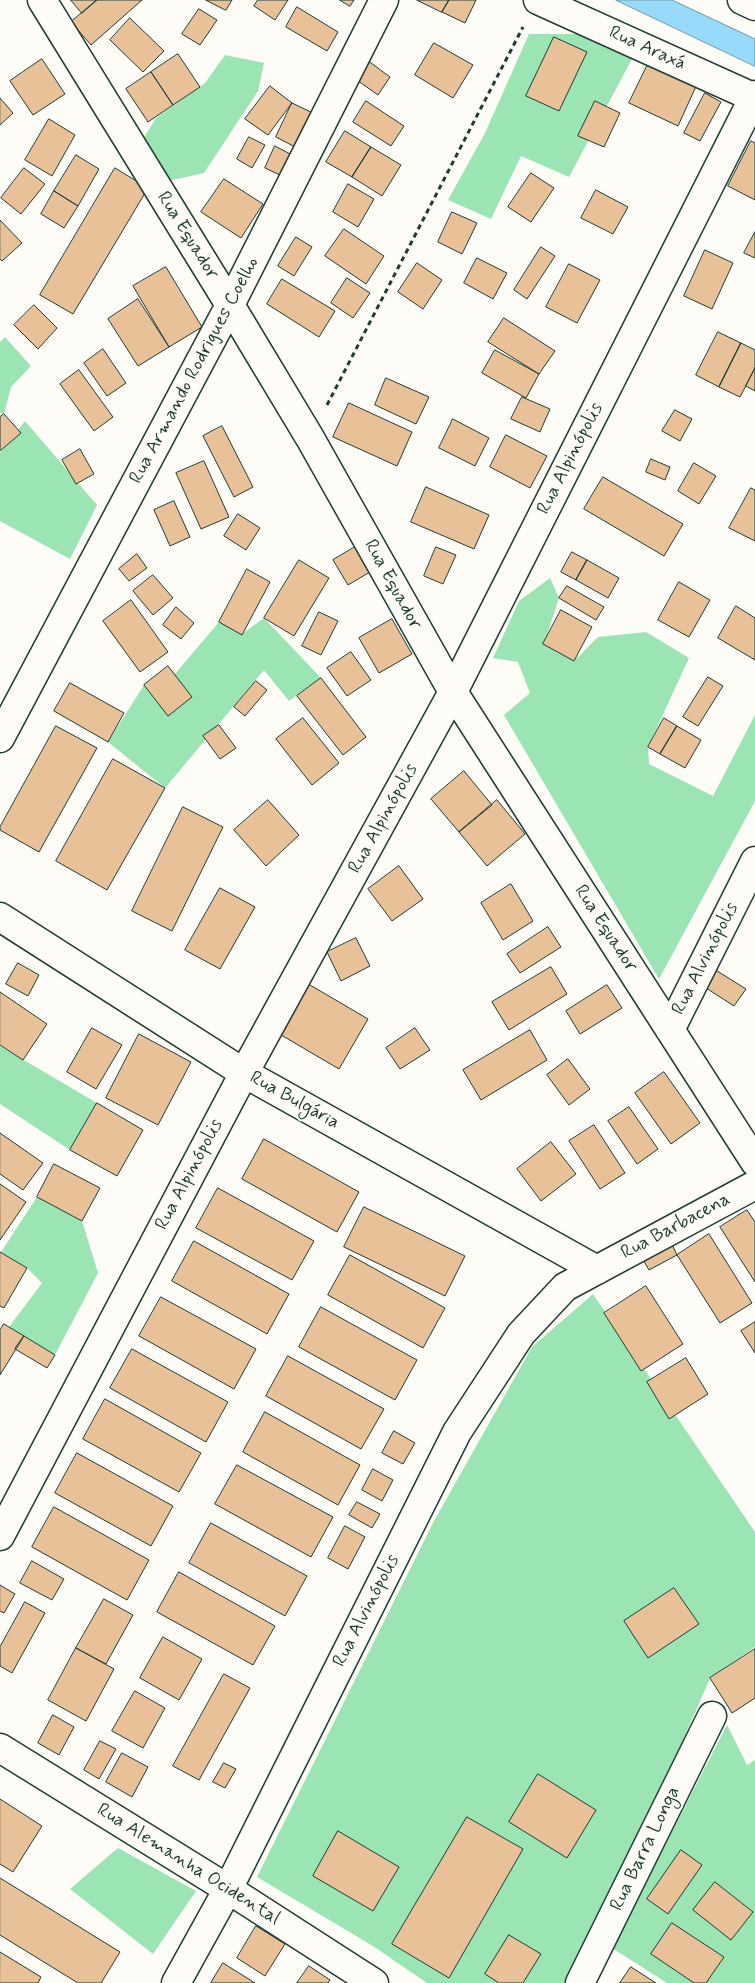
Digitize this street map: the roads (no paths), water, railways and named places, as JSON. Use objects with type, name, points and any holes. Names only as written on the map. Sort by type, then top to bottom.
[{"type":"street","name":"Rua Equador","points":[[42,0],[310,438],[453,692],[755,1162]]},
{"type":"street","name":"Rua Armando Rodrigues Coelho","points":[[0,738],[230,305],[384,0]]},
{"type":"street","name":"Rua Araxá","points":[[538,0],[755,97]]},
{"type":"street","points":[[742,0],[755,6]]},
{"type":"street","name":"Rua Alpinópolis","points":[[0,1536],[244,1073],[453,692],[755,97]]},
{"type":"street","name":"Rua Alvinópolis","points":[[670,1030],[755,861]]},
{"type":"street","name":"Rua Bulgária","points":[[0,917],[244,1073],[597,1270]]},
{"type":"street","name":"Rua Barbacena","points":[[597,1270],[755,1185]]},
{"type":"street","name":"Rua Alvinópolis","points":[[176,1983],[228,1889],[457,1432],[521,1334],[565,1287],[597,1270]]},
{"type":"street","name":"Rua Barra Longa","points":[[580,1983],[712,1716]]},
{"type":"street","name":"Rua Alemanha Ocidental","points":[[0,1748],[228,1889],[374,1983]]},
{"type":"water","points":[[616,0],[672,0],[755,39],[755,66]]}]
